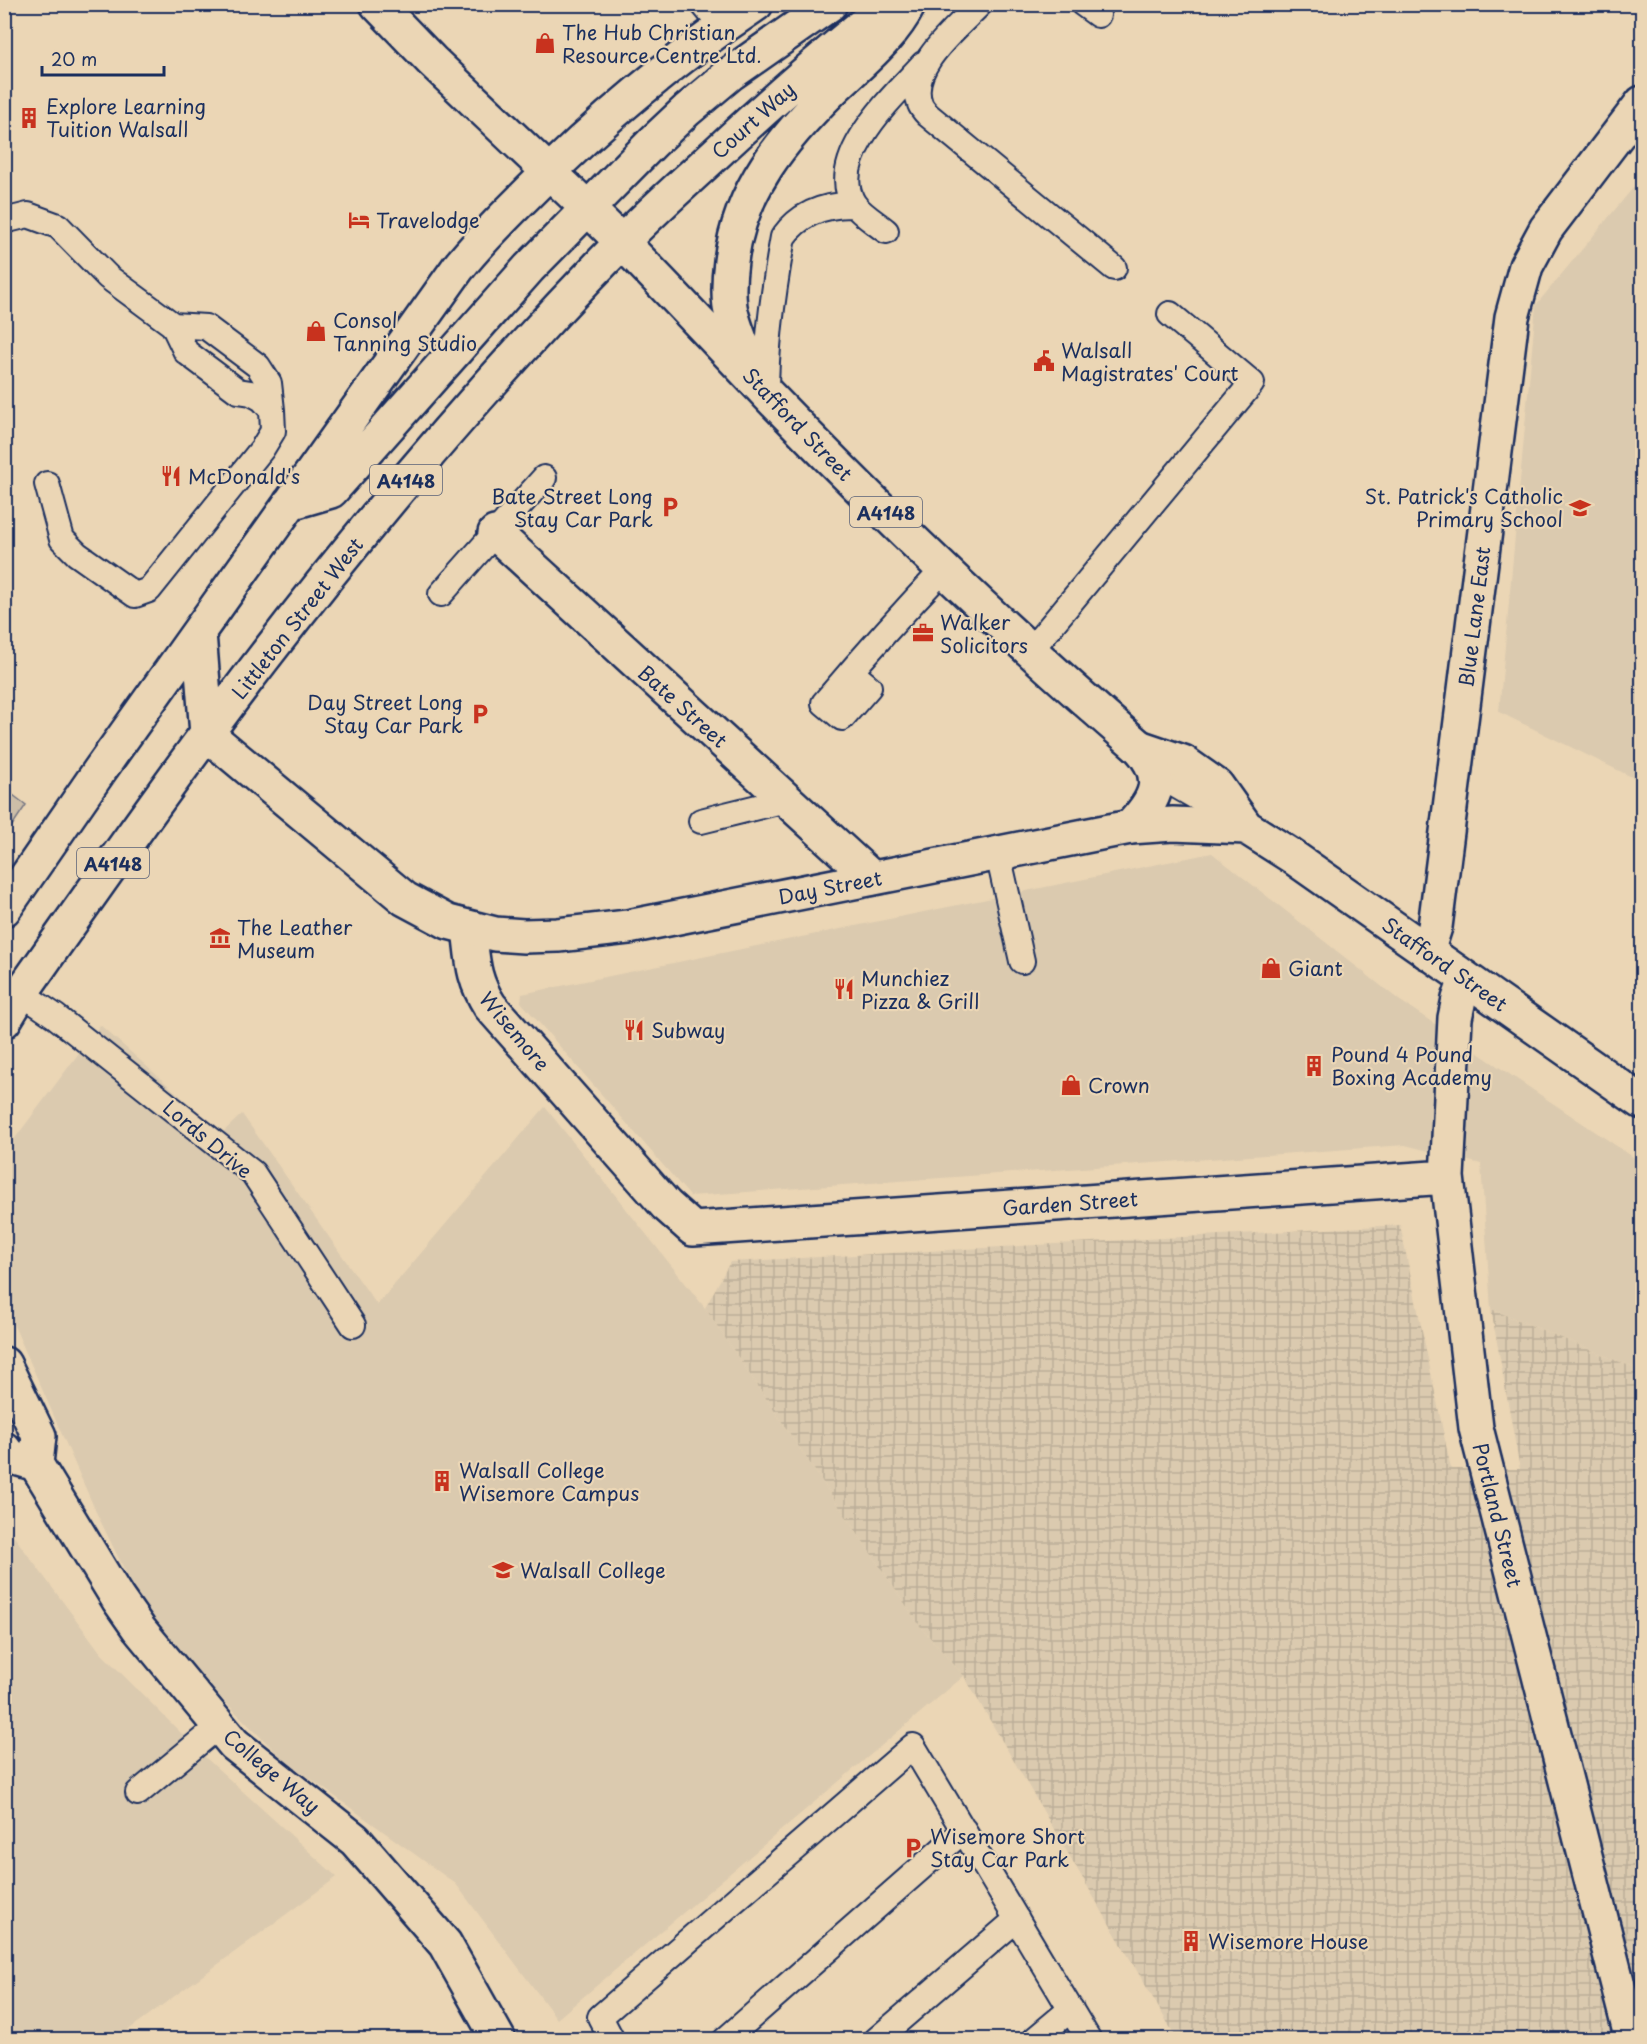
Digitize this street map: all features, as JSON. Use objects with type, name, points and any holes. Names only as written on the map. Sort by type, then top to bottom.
[{"type":"main road","points":[[377,4],[432,61],[549,171]]},
{"type":"main road","name":"A4148","points":[[4,909],[82,795],[458,268],[477,245],[549,171],[713,16],[756,4]]},
{"type":"main road","points":[[291,503],[331,492],[529,268],[588,207],[696,103],[730,74],[830,4]]},
{"type":"main road","name":"Court Way","points":[[622,242],[784,91],[845,38],[889,4]]},
{"type":"main road","points":[[761,388],[730,307],[733,243],[747,198],[763,169],[783,144],[899,23],[909,4]]},
{"type":"main road","name":"Blue Lane East","points":[[1427,952],[1435,927],[1512,317],[1526,266],[1546,229],[1642,103]]},
{"type":"main road","name":"Stafford Street","points":[[549,171],[588,207],[761,388],[944,569],[1030,651],[1139,747],[1148,757],[1156,774]]},
{"type":"main road","name":"Littleton Street West","points":[[4,1021],[21,993],[151,808],[263,659],[398,490],[490,384],[622,242]]},
{"type":"main road","name":"Bate Street","points":[[495,533],[872,879]]},
{"type":"main road","points":[[199,633],[207,734],[405,899],[448,922],[469,928]]},
{"type":"main road","name":"Stafford Street","points":[[1139,747],[1183,762],[1216,786],[1246,827],[1290,855],[1642,1102]]},
{"type":"main road","points":[[1130,827],[1148,805],[1154,792],[1156,774]]},
{"type":"main road","points":[[1130,827],[1173,824],[1246,827]]},
{"type":"main road","name":"Day Street","points":[[469,928],[495,934],[524,936],[589,933],[1130,827]]},
{"type":"main road","name":"Wisemore","points":[[469,928],[478,988],[490,1006],[666,1205],[693,1229]]},
{"type":"main road","name":"Portland Street","points":[[1466,979],[1458,999],[1455,1018],[1447,1177],[1476,1428],[1632,2040]]},
{"type":"main road","name":"Garden Street","points":[[693,1229],[1447,1177]]},
{"type":"main road","points":[[4,1364],[39,1436],[36,1464],[9,1456],[4,1449]]},
{"type":"main road","name":"College Way","points":[[36,1464],[57,1502],[139,1629],[234,1744],[355,1840],[445,1944],[499,2040]]},
{"type":"lane","points":[[885,231],[855,205],[850,195],[849,167],[855,147],[868,126],[980,4]]},
{"type":"lane","points":[[931,55],[920,74],[918,87],[919,103],[928,115],[1114,268]]},
{"type":"lane","points":[[761,388],[783,237],[796,222],[815,210],[855,205]]},
{"type":"lane","points":[[4,221],[28,214],[58,226],[108,277],[173,325],[186,352],[238,391],[251,393],[262,399],[272,410]]},
{"type":"lane","points":[[1030,651],[1252,383],[1170,314]]},
{"type":"lane","points":[[47,484],[62,538],[77,554],[135,595],[149,590],[262,449],[273,431],[269,383],[258,366],[206,327],[173,325]]},
{"type":"lane","points":[[441,594],[544,478]]},
{"type":"lane","points":[[851,672],[944,569]]},
{"type":"lane","points":[[1156,774],[1246,827]]},
{"type":"lane","points":[[701,822],[786,800]]},
{"type":"lane","points":[[998,854],[1022,961]]},
{"type":"lane","name":"Lords Drive","points":[[21,993],[55,1016],[253,1173],[353,1325]]},
{"type":"lane","points":[[138,1793],[219,1726]]},
{"type":"lane","points":[[612,2040],[600,2017],[913,1746],[1089,2040]]},
{"type":"lane","points":[[725,2040],[964,1830]]},
{"type":"lane","points":[[876,2040],[1017,1919]]},
{"type":"lane","points":[[1034,2040],[1071,2009]]},
{"type":"shaded area","name":"St. Patrick's Catholic Primary School","points":[[1642,177],[1642,782],[1499,712],[1536,305]]},
{"type":"shaded area","points":[[5,789],[26,805],[5,836]]},
{"type":"shaded area","points":[[1212,853],[1399,1000],[1642,1163],[1642,1371],[1491,1309],[1481,1164],[1405,1145],[690,1196],[521,1002],[522,994]]},
{"type":"shaded area","name":"Walsall College","points":[[100,1025],[222,1133],[242,1114],[377,1305],[545,1107],[705,1308],[920,1626],[964,1676],[557,2019],[456,1884],[283,1759],[156,1634],[97,1514],[5,1305],[4,1153]]},
{"type":"shaded area","points":[[1400,1225],[1451,1469],[1520,1469],[1491,1309],[1642,1371],[1642,2039],[1177,2039],[964,1676],[920,1626],[705,1308],[730,1262]]},
{"type":"shaded area","points":[[4,1523],[101,1653],[206,1758],[337,1877],[116,2039],[5,2039]]},
{"type":"place","name":"The Hub Christian Resource Centre Ltd.","points":[[545,43]]},
{"type":"place","name":"Explore Learning Tuition Walsall","points":[[29,118]]},
{"type":"place","name":"Travelodge","points":[[359,220]]},
{"type":"place","name":"Consol Tanning Studio","points":[[316,331]]},
{"type":"place","name":"Walsall Magistrates' Court","points":[[1044,361]]},
{"type":"place","name":"McDonald's","points":[[171,476]]},
{"type":"place","name":"Bate Street Long Stay Car Park","points":[[670,507]]},
{"type":"place","name":"St. Patrick's Catholic Primary School","points":[[1580,508]]},
{"type":"place","name":"Walker Solicitors","points":[[923,633]]},
{"type":"place","name":"Day Street Long Stay Car Park","points":[[480,714]]},
{"type":"place","name":"The Leather Museum","points":[[220,938]]},
{"type":"place","name":"Giant","points":[[1271,968]]},
{"type":"place","name":"Munchiez Pizza & Grill","points":[[844,989]]},
{"type":"place","name":"Subway","points":[[634,1030]]},
{"type":"place","name":"Pound 4 Pound Boxing Academy","points":[[1314,1066]]},
{"type":"place","name":"Crown","points":[[1071,1085]]},
{"type":"place","name":"Walsall College Wisemore Campus","points":[[442,1481]]},
{"type":"place","name":"Walsall College","points":[[503,1570]]},
{"type":"place","name":"Wisemore Short Stay Car Park","points":[[913,1848]]},
{"type":"place","name":"Wisemore House","points":[[1191,1941]]}]
